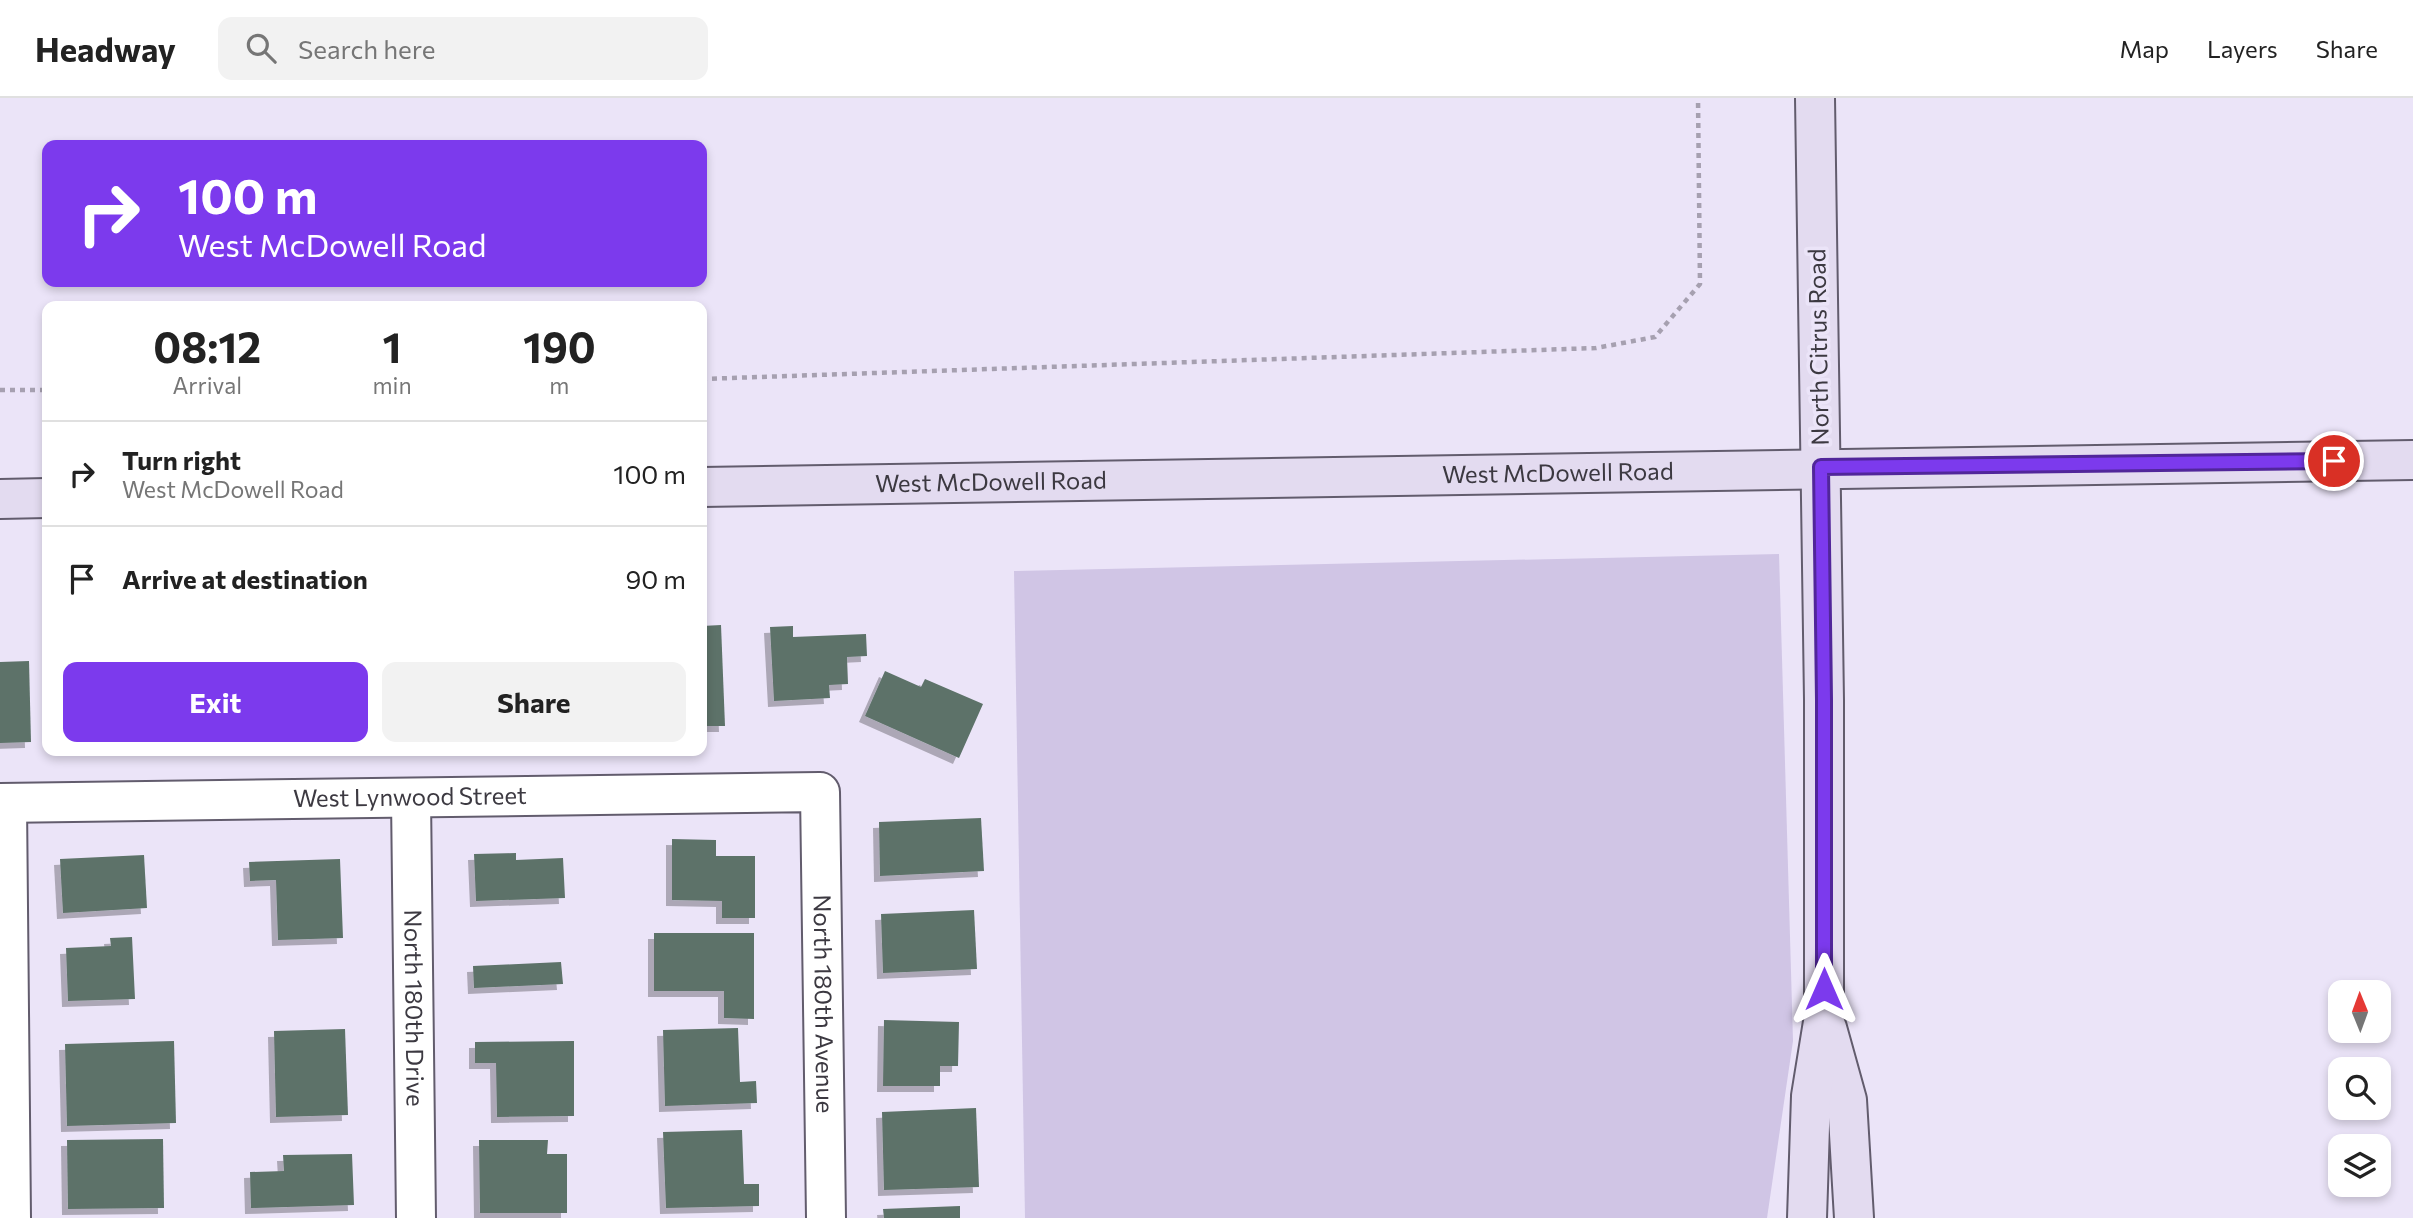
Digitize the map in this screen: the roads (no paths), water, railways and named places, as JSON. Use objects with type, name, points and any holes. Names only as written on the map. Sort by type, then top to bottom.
[{"type":"main road","name":"North Citrus Road","points":[[1807,1218],[1811,1096],[1824,1016],[1824,700],[1815,98]]},
{"type":"main road","name":"West McDowell Road","points":[[707,487],[1821,467],[2413,460]]},
{"type":"main road","points":[[0,499],[42,498]]},
{"type":"main road","name":"North Citrus Road","points":[[1824,1016],[1847,1100],[1854,1218]]},
{"type":"street","name":"West Lynwood Street","points":[[3,803],[820,792]]},
{"type":"street","name":"North 180th Avenue","points":[[820,792],[826,1218]]},
{"type":"street","name":"North 180th Drive","points":[[411,797],[416,1218]]},
{"type":"street","points":[[3,803],[11,1218]]}]
